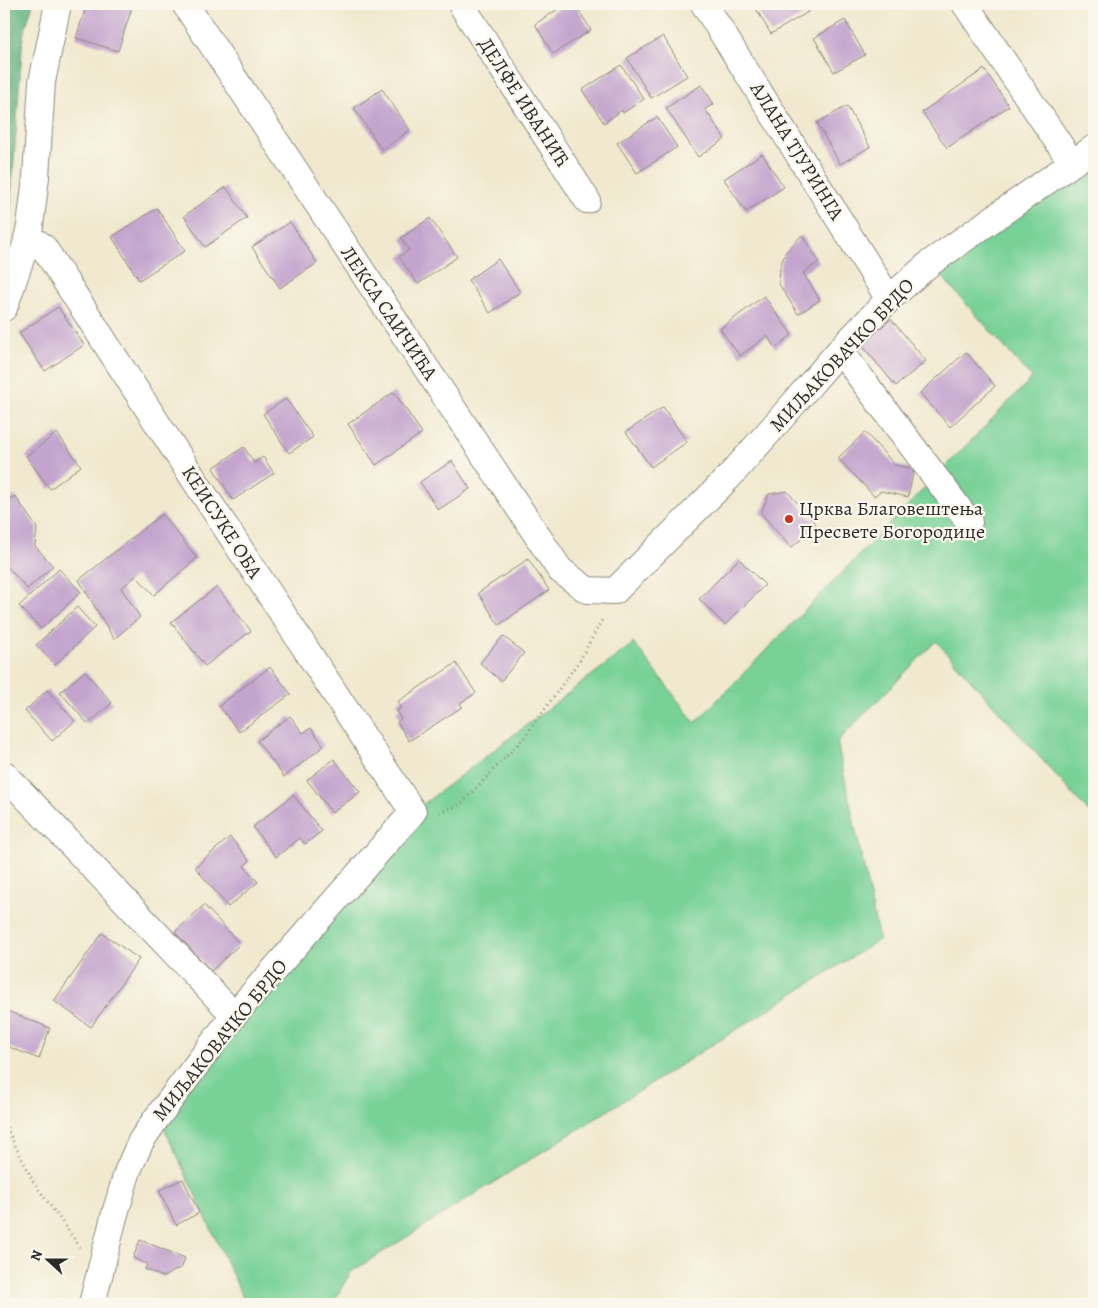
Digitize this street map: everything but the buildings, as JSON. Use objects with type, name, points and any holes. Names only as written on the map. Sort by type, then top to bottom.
[{"type":"street","points":[[4,308],[27,238],[36,177],[42,82],[58,4]]},
{"type":"street","name":"ЛЕКСА САИЧИЋА","points":[[185,4],[560,570],[587,590],[615,591]]},
{"type":"street","name":"ДЕЛФЕ ИВАНИЋ","points":[[461,4],[587,200]]},
{"type":"street","name":"АЛАНА ТЈУРИНГА","points":[[704,4],[889,299]]},
{"type":"street","points":[[965,4],[1072,163]]},
{"type":"street","name":"МИЉАКОВАЧКО БРДО","points":[[615,591],[728,476],[840,350],[889,299],[930,263],[1094,148]]},
{"type":"street","name":"КЕИСУКЕ ОБА","points":[[27,238],[44,248],[166,438],[413,812]]},
{"type":"street","points":[[840,350],[969,522]]},
{"type":"street","points":[[4,774],[234,1015]]},
{"type":"street","name":"МИЉАКОВАЧКО БРДО","points":[[92,1304],[128,1170],[140,1141],[234,1015],[413,812]]},
{"type":"path","points":[[413,812],[435,813],[460,805],[523,739],[580,660],[599,628],[615,591]]},
{"type":"path","points":[[4,1123],[34,1183],[99,1274]]},
{"type":"green space","points":[[4,4],[33,4],[23,36],[8,241],[4,252]]},
{"type":"green space","points":[[1094,145],[1094,818],[936,641],[837,742],[879,940],[351,1272],[332,1304],[246,1304],[161,1121],[413,812],[634,643],[695,723],[1032,378],[930,263]]},
{"type":"place","name":"Црква Благовештења Пресвете Богородице","points":[[789,519]]}]
